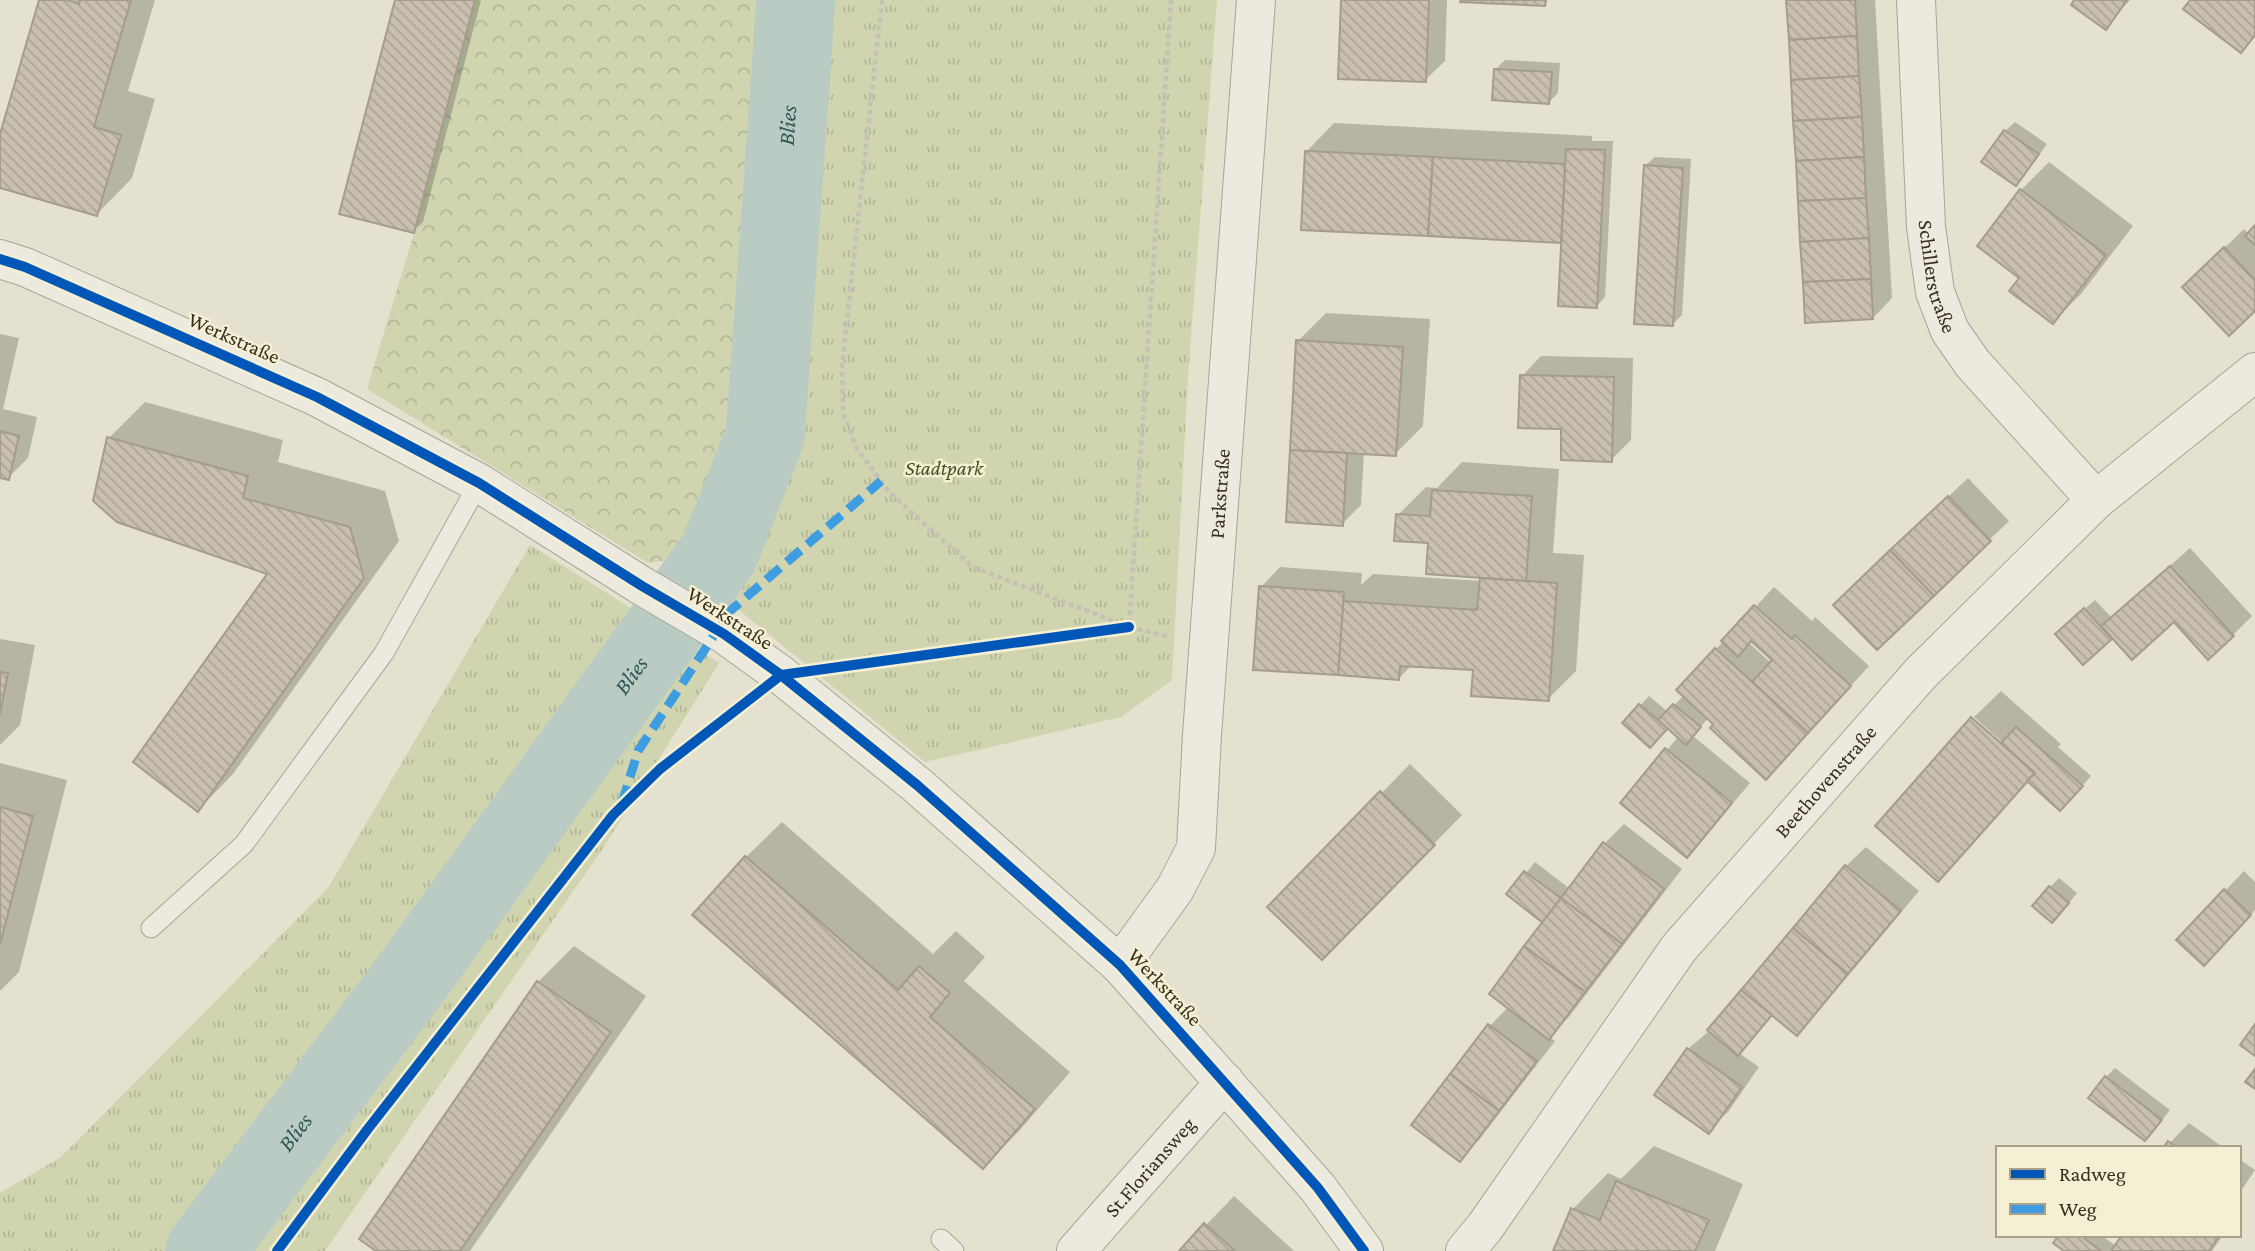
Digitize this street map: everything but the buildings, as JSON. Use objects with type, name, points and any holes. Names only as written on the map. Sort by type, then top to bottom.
[{"type":"street","name":"Parkstraße","points":[[1120,965],[1175,889],[1196,848],[1256,0]]},
{"type":"street","name":"Schillerstraße","points":[[1916,0],[1926,228],[1935,292],[1950,331],[1973,364],[2096,500]]},
{"type":"street","name":"Werkstraße","points":[[0,260],[25,267],[317,397],[478,482],[642,586],[724,634],[781,676],[916,785],[1120,965],[1318,1188],[1364,1251]]},
{"type":"street","name":"Beethovenstraße","points":[[1465,1251],[1485,1227],[1679,948],[1922,673],[2096,500],[2255,372]]},
{"type":"street","name":"St.Floriansweg","points":[[1076,1251],[1224,1082]]},
{"type":"lane","points":[[151,928],[244,844],[384,653],[478,482]]},
{"type":"path","points":[[882,0],[842,366],[843,413],[857,449],[890,493],[973,567],[1129,627],[1209,646]]},
{"type":"path","points":[[1129,627],[1171,0]]},
{"type":"green space","points":[[475,0],[796,0],[765,436],[719,553],[648,563],[367,389],[414,233]]},
{"type":"green space","name":"Stadtpark","points":[[737,0],[1217,0],[1188,376],[1172,680],[1121,717],[925,762],[734,606],[661,553]]},
{"type":"green space","points":[[530,545],[719,663],[605,845],[325,1251],[0,1251],[0,1193],[61,1157],[328,888]]},
{"type":"waterway","name":"Blies","points":[[205,1251],[413,976],[719,553],[765,436],[796,0]]},
{"type":"marked path","points":[[622,803],[638,751],[730,611],[881,481]]},
{"type":"cycle path","points":[[0,259],[25,267],[317,397],[479,483],[642,586],[724,634],[781,675],[917,785],[1120,965],[1318,1188],[1364,1251]]},
{"type":"cycle path","points":[[277,1251],[367,1130],[613,815],[660,769],[781,675],[1129,627]]}]
